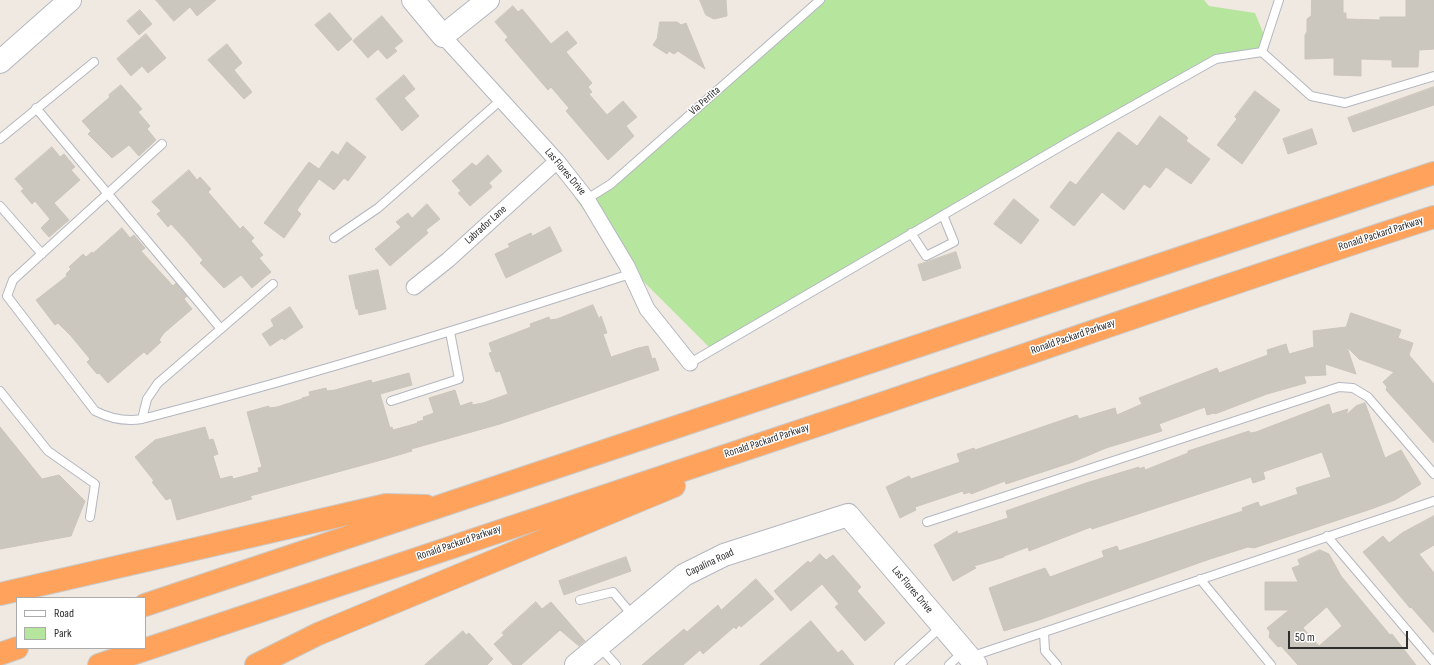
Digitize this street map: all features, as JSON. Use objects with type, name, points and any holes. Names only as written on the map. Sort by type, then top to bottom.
[{"type":"highway","points":[[146,605],[441,507],[1434,172]]},
{"type":"highway","name":"Ronald Packard Parkway","points":[[99,665],[564,508],[826,422],[1293,263],[1434,217]]},
{"type":"highway","points":[[256,665],[318,634],[826,422]]},
{"type":"highway","points":[[0,594],[386,505],[441,507]]},
{"type":"highway","points":[[0,654],[16,648]]},
{"type":"street","points":[[0,62],[70,0]]},
{"type":"street","name":"Las Flores Drive","points":[[413,0],[557,161],[587,199],[627,266],[647,308],[690,363]]},
{"type":"street","points":[[444,36],[488,0]]},
{"type":"street","name":"Labrador Lane","points":[[414,287],[448,260],[557,161]]},
{"type":"street","name":"Las Flores Drive","points":[[848,515],[942,626],[964,660]]},
{"type":"street","name":"Capalina Road","points":[[576,665],[684,575],[724,555],[848,515]]},
{"type":"lane","name":"Via Perlita","points":[[587,199],[611,184],[820,0]]},
{"type":"lane","points":[[1262,52],[1279,0]]},
{"type":"lane","points":[[1262,52],[1311,96],[1345,103],[1434,76]]},
{"type":"lane","points":[[690,363],[1070,141],[1216,59],[1262,52]]},
{"type":"lane","points":[[0,139],[94,62]]},
{"type":"lane","points":[[334,238],[378,208],[501,100]]},
{"type":"lane","points":[[36,108],[221,329]]},
{"type":"lane","points":[[162,144],[13,280],[6,296],[96,411],[108,418],[130,421],[142,419],[266,387],[450,332],[630,274]]},
{"type":"lane","points":[[0,206],[42,254]]},
{"type":"lane","points":[[911,233],[926,256],[954,242],[944,215]]},
{"type":"lane","points":[[142,419],[147,399],[158,383],[273,284]]},
{"type":"lane","points":[[391,401],[460,379],[450,332]]},
{"type":"lane","points":[[927,522],[1339,387],[1353,388],[1368,398],[1434,474]]},
{"type":"lane","points":[[0,391],[48,452],[94,484],[90,517]]},
{"type":"lane","points":[[964,660],[1434,501]]},
{"type":"lane","points":[[1327,536],[1434,662]]},
{"type":"lane","points":[[1200,579],[1268,664]]},
{"type":"lane","points":[[580,600],[614,592],[633,617]]},
{"type":"lane","points":[[899,665],[942,626]]},
{"type":"lane","points":[[1044,632],[1045,651],[1057,665]]},
{"type":"lane","points":[[599,646],[616,665]]},
{"type":"green space","points":[[820,0],[1204,0],[1209,6],[1255,13],[1269,47],[1216,59],[712,350],[613,251],[575,198],[611,184]]},
{"type":"building","points":[[156,0],[216,0],[197,16],[190,7],[174,21]]},
{"type":"building","points":[[700,0],[726,0],[727,16],[714,19],[706,15]]},
{"type":"building","points":[[1312,0],[1343,0],[1343,13],[1346,13],[1346,19],[1380,20],[1380,17],[1406,17],[1406,0],[1434,0],[1434,49],[1419,50],[1418,67],[1392,67],[1392,60],[1361,59],[1361,76],[1334,75],[1334,58],[1305,59],[1305,35],[1307,32],[1307,19],[1311,16]]},
{"type":"building","points":[[513,6],[518,12],[522,9],[551,44],[567,31],[577,43],[566,52],[592,83],[588,87],[592,92],[589,94],[607,115],[623,101],[637,117],[626,126],[634,136],[608,160],[566,111],[569,108],[551,87],[548,90],[505,40],[508,37],[495,22]]},
{"type":"building","points":[[140,10],[152,24],[139,35],[127,21]]},
{"type":"building","points":[[330,13],[352,39],[338,51],[315,25]]},
{"type":"building","points":[[382,16],[403,41],[394,48],[397,51],[387,59],[378,49],[368,58],[353,41]]},
{"type":"building","points":[[660,22],[677,22],[681,25],[686,23],[705,69],[678,51],[674,54],[669,51],[667,54],[653,45],[657,39]]},
{"type":"building","points":[[146,34],[166,58],[148,73],[142,66],[131,76],[117,59]]},
{"type":"building","points":[[227,44],[242,63],[234,70],[252,92],[244,99],[208,60]]},
{"type":"building","points":[[404,75],[415,89],[404,98],[419,116],[402,131],[376,99]]},
{"type":"building","points":[[121,85],[142,109],[138,112],[150,126],[147,129],[156,140],[139,156],[129,145],[112,158],[88,134],[91,131],[82,121],[110,97],[109,95]]},
{"type":"building","points":[[1434,87],[1434,105],[1353,132],[1348,118]]},
{"type":"building","points":[[1255,91],[1280,110],[1242,164],[1217,145],[1237,119],[1235,117]]},
{"type":"building","points":[[1160,116],[1186,136],[1188,138],[1186,141],[1210,159],[1191,184],[1166,167],[1150,188],[1144,184],[1124,210],[1102,192],[1074,226],[1050,207],[1070,181],[1076,185],[1117,133],[1119,132],[1137,146]]},
{"type":"building","points":[[1312,129],[1317,144],[1288,154],[1283,139]]},
{"type":"building","points":[[347,142],[366,157],[348,181],[344,178],[334,190],[319,179],[297,210],[301,214],[284,238],[264,223],[309,162],[319,169],[332,151],[338,155]]},
{"type":"building","points":[[52,147],[60,157],[64,154],[75,167],[71,170],[80,180],[54,203],[69,220],[49,237],[41,228],[50,219],[35,201],[32,204],[21,191],[24,189],[15,179]]},
{"type":"building","points":[[488,155],[502,171],[489,183],[492,187],[470,206],[458,193],[461,191],[452,181],[472,163],[476,166]]},
{"type":"building","points":[[189,170],[197,180],[200,177],[211,189],[208,192],[240,229],[243,226],[254,238],[251,241],[263,255],[259,258],[271,272],[252,288],[241,275],[224,288],[200,263],[203,260],[184,238],[171,224],[168,227],[157,214],[161,211],[152,202]]},
{"type":"building","points":[[1014,199],[1039,220],[1021,244],[994,224]]},
{"type":"building","points":[[427,204],[440,219],[426,230],[428,233],[390,266],[375,249],[401,227],[396,222],[408,213],[412,218]]},
{"type":"building","points":[[550,227],[562,251],[506,278],[495,254],[510,247],[508,244],[531,233],[532,236]]},
{"type":"building","points":[[122,228],[130,238],[134,235],[145,248],[141,251],[173,286],[176,283],[187,296],[184,299],[192,309],[164,333],[159,340],[161,342],[147,355],[144,352],[108,383],[99,373],[97,374],[87,362],[90,359],[71,336],[58,323],[55,325],[36,300],[67,276],[66,274],[71,269],[69,267],[83,254],[86,257],[92,252],[93,253]]},
{"type":"building","points":[[956,252],[961,268],[923,281],[918,265]]},
{"type":"building","points":[[378,270],[386,309],[359,315],[358,309],[356,309],[349,276]]},
{"type":"building","points":[[593,305],[599,319],[601,316],[607,333],[603,334],[611,357],[648,346],[652,359],[655,358],[659,370],[500,424],[411,449],[412,451],[385,459],[250,496],[252,499],[177,520],[171,498],[166,500],[152,482],[154,481],[135,457],[155,440],[205,427],[209,440],[213,439],[218,454],[213,456],[220,479],[232,476],[233,479],[259,472],[258,468],[262,467],[247,412],[269,406],[269,408],[277,407],[302,399],[310,396],[309,392],[326,388],[327,391],[335,390],[371,380],[372,383],[409,373],[412,385],[380,394],[390,428],[392,427],[393,430],[424,420],[423,417],[434,413],[429,398],[455,390],[460,406],[472,402],[472,405],[483,403],[508,394],[500,371],[496,372],[489,353],[492,352],[489,343],[531,327],[530,324],[549,317],[550,320],[557,319]]},
{"type":"building","points":[[290,307],[303,327],[284,340],[282,338],[270,346],[262,334],[274,326],[271,320]]},
{"type":"building","points":[[1351,313],[1401,330],[1398,338],[1413,343],[1409,355],[1434,384],[1434,443],[1386,390],[1387,387],[1383,382],[1394,372],[1359,359],[1347,347],[1356,374],[1325,364],[1326,375],[1304,376],[1306,383],[1267,394],[1215,414],[1207,415],[1205,407],[1159,424],[1162,431],[1106,448],[1073,462],[1006,484],[1005,481],[971,494],[970,492],[964,494],[963,491],[915,507],[916,510],[900,518],[886,487],[909,476],[911,479],[960,462],[957,454],[974,448],[975,450],[1077,415],[1079,419],[1115,408],[1117,415],[1142,404],[1139,398],[1217,368],[1219,373],[1268,355],[1267,350],[1286,344],[1289,354],[1314,347],[1313,331],[1346,327]]},
{"type":"building","points":[[1365,403],[1385,458],[1401,450],[1421,484],[1395,500],[1374,508],[1254,548],[1248,547],[1207,560],[1039,620],[1004,631],[989,588],[1045,568],[1050,577],[1104,557],[1102,551],[1117,546],[1119,551],[1243,511],[1242,508],[1258,502],[1260,507],[1298,494],[1296,488],[1331,477],[1322,452],[1263,472],[1265,479],[1253,483],[1251,477],[1092,529],[1091,527],[1029,551],[1028,547],[1004,557],[974,566],[976,568],[953,581],[934,545],[957,531],[958,534],[1008,518],[1006,511],[1086,483],[1139,467],[1139,469],[1144,467],[1145,470],[1188,453],[1188,451],[1249,431],[1250,433],[1256,432],[1329,404],[1332,414],[1348,409],[1346,415],[1356,406]]},
{"type":"building","points":[[0,427],[42,479],[59,475],[85,501],[71,536],[0,549]]},
{"type":"building","points":[[1434,516],[1434,545],[1419,554],[1434,573],[1434,633],[1411,607],[1410,608],[1363,552],[1383,536],[1389,543],[1402,533]]},
{"type":"building","points":[[1320,550],[1329,554],[1341,576],[1390,635],[1392,634],[1416,665],[1298,665],[1281,646],[1278,647],[1269,637],[1270,632],[1267,628],[1289,610],[1265,610],[1265,582],[1298,582],[1292,568],[1300,565],[1298,560]],"holes":[[[1327,607],[1342,626],[1319,646],[1303,628]]]},
{"type":"building","points":[[820,554],[826,560],[833,555],[861,587],[857,591],[885,623],[865,641],[835,607],[839,604],[822,584],[791,611],[774,591],[808,561],[810,563]]},
{"type":"building","points":[[626,557],[631,571],[564,595],[559,581]]},
{"type":"building","points":[[756,579],[774,599],[741,627],[739,625],[736,629],[734,627],[703,654],[700,650],[683,665],[642,665],[684,629],[687,632],[718,605],[721,610]]},
{"type":"building","points":[[536,602],[542,609],[551,602],[585,641],[579,646],[560,630],[521,665],[513,665],[494,644],[504,635],[502,633]]},
{"type":"building","points":[[811,621],[838,653],[842,650],[854,665],[760,665]]},
{"type":"building","points":[[463,631],[466,635],[469,633],[493,659],[487,665],[425,665]]}]
